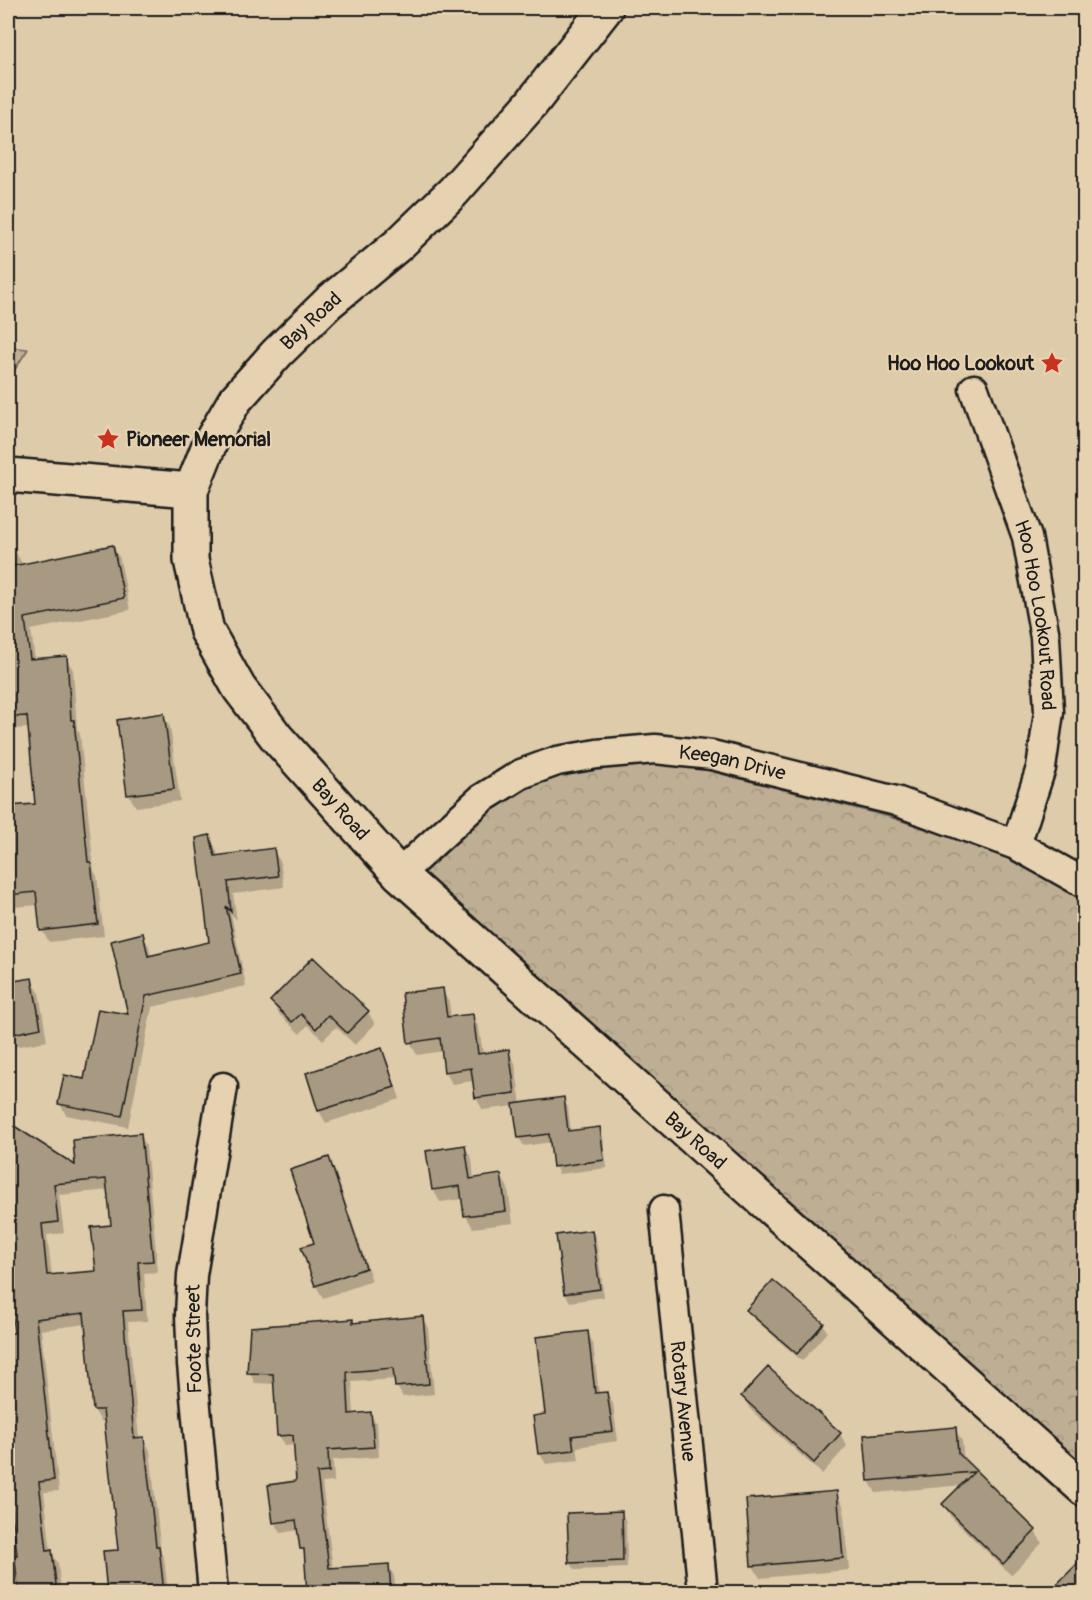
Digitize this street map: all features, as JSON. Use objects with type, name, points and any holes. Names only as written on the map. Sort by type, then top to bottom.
[{"type":"main road","name":"Bay Road","points":[[606,8],[531,104],[453,192],[398,245],[329,302],[277,353],[235,400],[210,443],[191,490],[191,560],[207,631],[239,688],[271,729],[399,874],[1084,1489]]},
{"type":"main road","points":[[8,475],[191,490]]},
{"type":"street","name":"Hoo Hoo Lookout Road","points":[[974,389],[1028,537],[1045,637],[1049,711],[1041,768],[1016,845]]},
{"type":"street","name":"Keegan Drive","points":[[399,874],[481,799],[521,774],[557,761],[597,754],[655,749],[712,755],[896,801],[1016,845],[1084,883]]},
{"type":"street","name":"Foote Street","points":[[213,1593],[192,1364],[190,1315],[192,1275],[223,1087]]},
{"type":"street","name":"Rotary Avenue","points":[[664,1210],[703,1593]]},
{"type":"green space","points":[[8,347],[28,349],[10,377],[8,376]]},
{"type":"green space","points":[[658,761],[706,770],[890,817],[1015,859],[1084,899],[1084,1467],[419,870],[485,807],[548,775],[599,765]]},
{"type":"building","points":[[113,545],[124,598],[25,618],[30,659],[67,656],[71,720],[74,720],[88,862],[91,862],[98,924],[40,931],[36,892],[8,895],[8,872],[12,872],[8,806],[35,804],[27,716],[8,717],[8,567]]},
{"type":"building","points":[[164,713],[174,789],[127,795],[117,720]]},
{"type":"building","points":[[210,835],[215,856],[274,848],[278,876],[228,882],[231,912],[226,906],[241,974],[146,996],[122,1116],[58,1104],[64,1075],[84,1079],[98,1009],[128,1014],[111,941],[143,933],[148,956],[209,942],[196,838]]},
{"type":"building","points":[[313,957],[369,1011],[347,1033],[328,1015],[316,1029],[301,1014],[292,1022],[270,1001]]},
{"type":"building","points":[[32,978],[41,1028],[8,1035],[8,982]]},
{"type":"building","points":[[443,988],[447,1017],[473,1014],[478,1054],[509,1049],[515,1093],[475,1098],[471,1068],[444,1072],[440,1038],[408,1043],[402,993]]},
{"type":"building","points":[[382,1048],[395,1087],[318,1111],[306,1073]]},
{"type":"building","points":[[564,1097],[568,1131],[600,1127],[604,1160],[553,1167],[549,1134],[518,1138],[513,1104]]},
{"type":"building","points":[[8,1122],[75,1165],[73,1140],[141,1133],[153,1261],[138,1262],[142,1310],[123,1311],[134,1438],[144,1437],[156,1546],[159,1546],[164,1593],[107,1593],[103,1551],[118,1550],[103,1410],[93,1410],[84,1313],[36,1319],[54,1480],[39,1482],[47,1551],[52,1550],[57,1593],[19,1593],[8,1477],[8,1333],[14,1333],[8,1278],[8,1236],[11,1235],[8,1202]],"holes":[[[106,1179],[111,1225],[91,1227],[96,1271],[47,1275],[42,1224],[58,1222],[54,1184]]]},
{"type":"building","points":[[465,1145],[470,1179],[501,1174],[506,1211],[464,1216],[460,1186],[432,1190],[426,1151]]},
{"type":"building","points":[[329,1157],[366,1268],[315,1286],[301,1247],[314,1243],[290,1170]]},
{"type":"building","points":[[592,1230],[600,1289],[564,1294],[556,1235]]},
{"type":"building","points":[[773,1280],[824,1323],[797,1354],[746,1310]]},
{"type":"building","points":[[423,1316],[429,1384],[395,1387],[393,1368],[347,1372],[349,1414],[371,1412],[374,1447],[328,1450],[329,1472],[317,1473],[329,1568],[389,1564],[391,1593],[307,1593],[304,1549],[300,1549],[296,1520],[273,1523],[268,1485],[296,1481],[293,1435],[277,1436],[273,1374],[247,1373],[250,1327],[353,1319],[353,1323]]},
{"type":"building","points":[[588,1331],[595,1393],[607,1392],[613,1431],[572,1436],[574,1450],[538,1454],[533,1416],[545,1414],[536,1337]]},
{"type":"building","points":[[768,1367],[841,1433],[814,1463],[741,1396]]},
{"type":"building","points":[[956,1427],[958,1453],[1036,1530],[1003,1564],[942,1504],[974,1472],[868,1481],[864,1435]]},
{"type":"building","points":[[837,1491],[843,1558],[751,1566],[746,1499]]},
{"type":"building","points":[[622,1511],[623,1561],[569,1563],[567,1513]]},
{"type":"building","points":[[1084,1557],[1084,1593],[1048,1593]]},
{"type":"place","name":"Hoo Hoo Lookout","points":[[1052,363]]},
{"type":"place","name":"Pioneer Memorial","points":[[108,439]]}]
